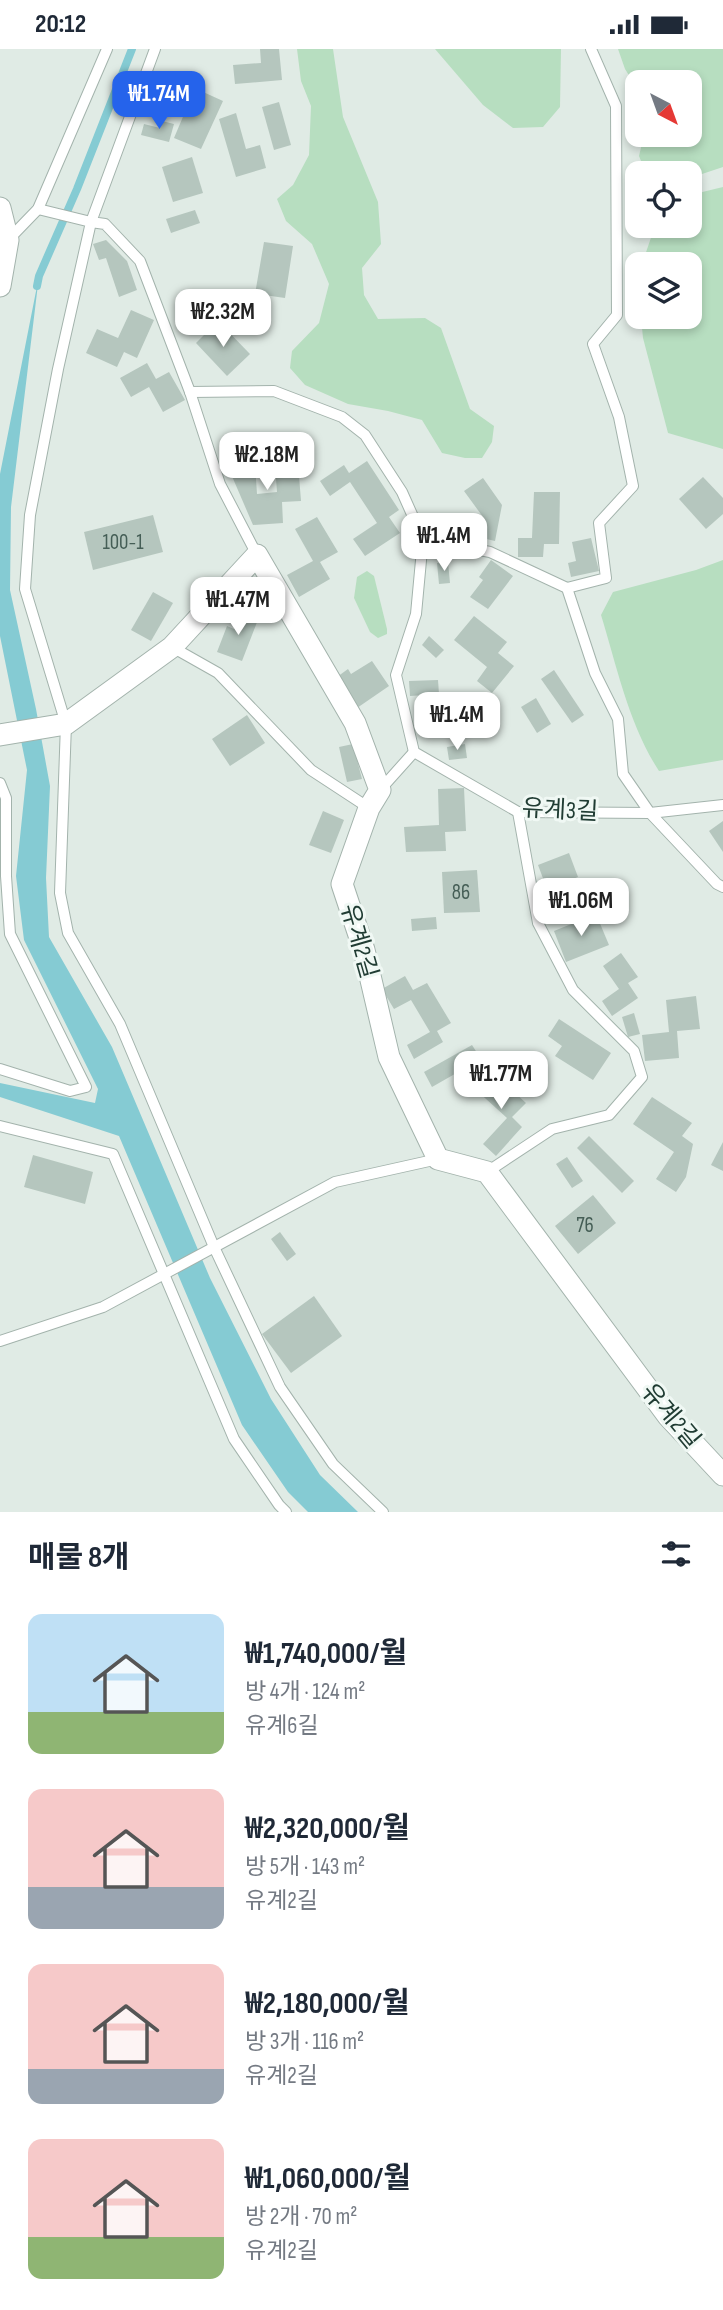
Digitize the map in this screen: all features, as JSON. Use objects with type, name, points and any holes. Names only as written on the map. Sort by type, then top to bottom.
[{"type":"street","points":[[0,208],[8,240],[0,286]]},
{"type":"street","points":[[0,735],[66,724],[172,647],[257,555],[355,723],[374,799]]},
{"type":"street","name":"유계2길","points":[[374,799],[342,884],[364,950],[389,1057],[438,1159]]},
{"type":"street","points":[[438,1159],[487,1172]]},
{"type":"street","name":"유계2길","points":[[487,1172],[668,1416],[722,1470]]},
{"type":"lane","points":[[8,240],[38,209],[107,49]]},
{"type":"lane","points":[[156,49],[91,222],[58,369],[30,515],[25,589],[66,724],[60,893],[68,933],[120,1024],[214,1247],[280,1387],[332,1464],[383,1512]]},
{"type":"lane","points":[[423,539],[490,552],[566,588],[606,578],[599,523],[633,487],[618,417],[593,345],[617,315],[616,106],[591,49]]},
{"type":"lane","points":[[38,209],[105,224],[140,261],[190,392],[220,484],[257,555]]},
{"type":"lane","points":[[172,647],[218,673],[311,770],[374,799],[414,752],[396,675],[416,614],[423,539],[402,492],[365,435],[342,417],[274,391],[190,392]]},
{"type":"lane","points":[[566,588],[595,673],[618,719],[623,774],[650,813],[717,884],[723,887]]},
{"type":"lane","name":"유계3길","points":[[414,752],[518,812],[650,813],[723,805]]},
{"type":"lane","points":[[0,783],[6,798],[6,876],[10,934],[86,1087],[69,1091],[0,1069]]},
{"type":"lane","points":[[487,1172],[552,1129],[609,1115],[642,1077],[634,1051],[573,990],[538,923],[518,812]]},
{"type":"lane","points":[[0,1126],[113,1154],[233,1439],[286,1512]]},
{"type":"lane","points":[[0,1341],[103,1307],[335,1182],[438,1159]]},
{"type":"green space","points":[[297,49],[333,49],[343,117],[378,202],[381,244],[362,268],[364,295],[378,319],[425,318],[441,328],[470,409],[494,426],[492,442],[482,458],[465,458],[442,453],[422,420],[348,404],[305,385],[290,368],[292,351],[319,323],[329,284],[312,244],[286,221],[277,199],[293,185],[309,155],[311,106],[301,81]]},
{"type":"green space","points":[[435,49],[561,49],[560,107],[543,127],[513,128],[483,105]]},
{"type":"green space","points":[[618,49],[723,49],[723,167],[702,174],[702,161],[641,161],[639,156],[641,147],[702,147],[702,70],[625,69]]},
{"type":"green space","points":[[723,187],[723,449],[668,433],[642,329],[702,329],[702,252],[646,252],[651,238],[702,238],[702,192]]},
{"type":"green space","points":[[723,560],[723,760],[659,771],[632,715],[601,615],[613,592]]},
{"type":"green space","points":[[367,571],[374,576],[387,629],[387,634],[378,638],[370,632],[354,598],[357,577]]},
{"type":"water","points":[[39,276],[11,507],[10,590],[50,786],[46,878],[49,937],[112,1047],[210,1278],[271,1399],[320,1475],[358,1512],[308,1512],[288,1492],[242,1425],[119,1136],[0,1097],[0,1083],[95,1103],[98,1089],[24,940],[16,876],[27,770],[0,636],[0,474]]},
{"type":"building","points":[[260,49],[279,49],[282,80],[235,84],[233,65],[261,63]]},
{"type":"building","points":[[201,91],[223,101],[201,149],[174,138],[185,112],[190,115]]},
{"type":"building","points":[[279,102],[291,145],[274,150],[262,107]]},
{"type":"building","points":[[236,113],[246,149],[260,145],[266,168],[236,177],[219,119]]},
{"type":"building","points":[[162,121],[174,124],[169,142],[141,135],[144,124],[160,128]]},
{"type":"building","points":[[192,157],[203,193],[173,202],[162,167]]},
{"type":"building","points":[[195,210],[200,223],[171,233],[166,219]]},
{"type":"building","points":[[106,240],[127,261],[137,290],[119,297],[106,258],[99,260],[93,244]]},
{"type":"building","points":[[264,242],[293,246],[285,298],[264,295],[260,316],[218,309],[222,289],[255,294]]},
{"type":"building","points":[[131,310],[154,320],[137,358],[124,352],[117,367],[86,353],[97,329],[118,338]]},
{"type":"building","points":[[218,321],[250,354],[227,376],[196,343]]},
{"type":"building","points":[[147,363],[156,379],[169,372],[185,400],[163,412],[149,387],[131,397],[120,378]]},
{"type":"building","points":[[367,461],[399,510],[389,517],[400,533],[365,556],[353,539],[377,523],[350,482],[330,496],[320,481],[344,465],[349,473]]},
{"type":"building","points":[[298,463],[301,501],[282,502],[283,523],[253,525],[228,467],[255,464],[257,494],[277,492],[275,465]]},
{"type":"building","points":[[703,477],[723,498],[723,514],[706,529],[679,499]]},
{"type":"building","points":[[483,478],[502,505],[495,541],[478,537],[483,517],[464,491]]},
{"type":"building","points":[[534,492],[560,492],[559,544],[544,544],[543,557],[518,557],[518,538],[532,538]]},
{"type":"building","points":[[153,515],[163,552],[93,570],[84,532]]},
{"type":"building","points":[[317,517],[338,552],[320,562],[330,579],[299,597],[287,575],[313,561],[295,529]]},
{"type":"building","points":[[591,538],[599,571],[571,577],[568,563],[576,561],[572,542]]},
{"type":"building","points":[[491,560],[513,576],[488,609],[470,597],[483,580],[479,577]]},
{"type":"building","points":[[448,562],[450,583],[439,584],[437,563]]},
{"type":"building","points":[[153,592],[173,603],[151,641],[131,630]]},
{"type":"building","points":[[241,611],[259,617],[242,661],[217,652],[227,626],[234,629]]},
{"type":"building","points":[[474,616],[507,642],[498,653],[514,666],[492,693],[477,681],[487,667],[454,640]]},
{"type":"building","points":[[429,636],[444,650],[436,658],[422,645]]},
{"type":"building","points":[[372,661],[389,686],[357,708],[337,677],[348,669],[351,674]]},
{"type":"building","points":[[554,670],[584,715],[572,723],[541,679]]},
{"type":"building","points":[[438,680],[439,694],[410,696],[409,681]]},
{"type":"building","points":[[475,695],[477,736],[446,738],[443,697]]},
{"type":"building","points":[[536,698],[551,724],[537,733],[521,707]]},
{"type":"building","points":[[247,715],[265,743],[230,766],[212,739]]},
{"type":"building","points":[[353,744],[362,779],[347,782],[339,747]]},
{"type":"building","points":[[465,744],[467,758],[449,760],[447,747]]},
{"type":"building","points":[[464,788],[466,831],[445,832],[446,851],[406,852],[404,827],[439,825],[438,789]]},
{"type":"building","points":[[323,811],[344,820],[331,853],[309,845]]},
{"type":"building","points":[[723,821],[723,852],[709,831]]},
{"type":"building","points":[[569,853],[578,877],[547,889],[538,865]]},
{"type":"building","points":[[477,870],[480,912],[444,913],[442,872]]},
{"type":"building","points":[[584,888],[589,903],[580,906],[575,892]]},
{"type":"building","points":[[596,914],[609,945],[566,962],[554,931]]},
{"type":"building","points":[[436,917],[437,929],[412,931],[411,919]]},
{"type":"building","points":[[621,953],[638,977],[628,983],[638,998],[612,1016],[602,1001],[619,989],[603,966]]},
{"type":"building","points":[[405,976],[413,990],[427,983],[451,1023],[437,1031],[443,1042],[414,1059],[407,1045],[430,1032],[411,1000],[394,1009],[382,989]]},
{"type":"building","points":[[696,996],[700,1029],[677,1031],[679,1058],[645,1061],[642,1035],[669,1032],[666,1000]]},
{"type":"building","points":[[634,1013],[640,1034],[628,1037],[622,1017]]},
{"type":"building","points":[[559,1019],[611,1053],[593,1080],[555,1056],[562,1046],[548,1036]]},
{"type":"building","points":[[472,1045],[481,1059],[432,1087],[424,1072]]},
{"type":"building","points":[[491,1071],[526,1103],[512,1117],[522,1127],[496,1156],[483,1144],[507,1118],[475,1089]]},
{"type":"building","points":[[652,1097],[692,1123],[682,1136],[693,1144],[686,1177],[676,1192],[656,1179],[674,1152],[633,1124]]},
{"type":"building","points":[[589,1136],[634,1181],[622,1193],[577,1148]]},
{"type":"building","points":[[723,1142],[723,1171],[711,1165]]},
{"type":"building","points":[[33,1155],[93,1172],[85,1204],[24,1187]]},
{"type":"building","points":[[567,1157],[583,1181],[572,1188],[556,1164]]},
{"type":"building","points":[[593,1195],[616,1223],[578,1254],[555,1226]]},
{"type":"building","points":[[280,1232],[296,1254],[287,1261],[271,1239]]},
{"type":"building","points":[[314,1296],[342,1336],[291,1373],[262,1334]]},
{"type":"waterway","points":[[37,286],[132,49]]}]
